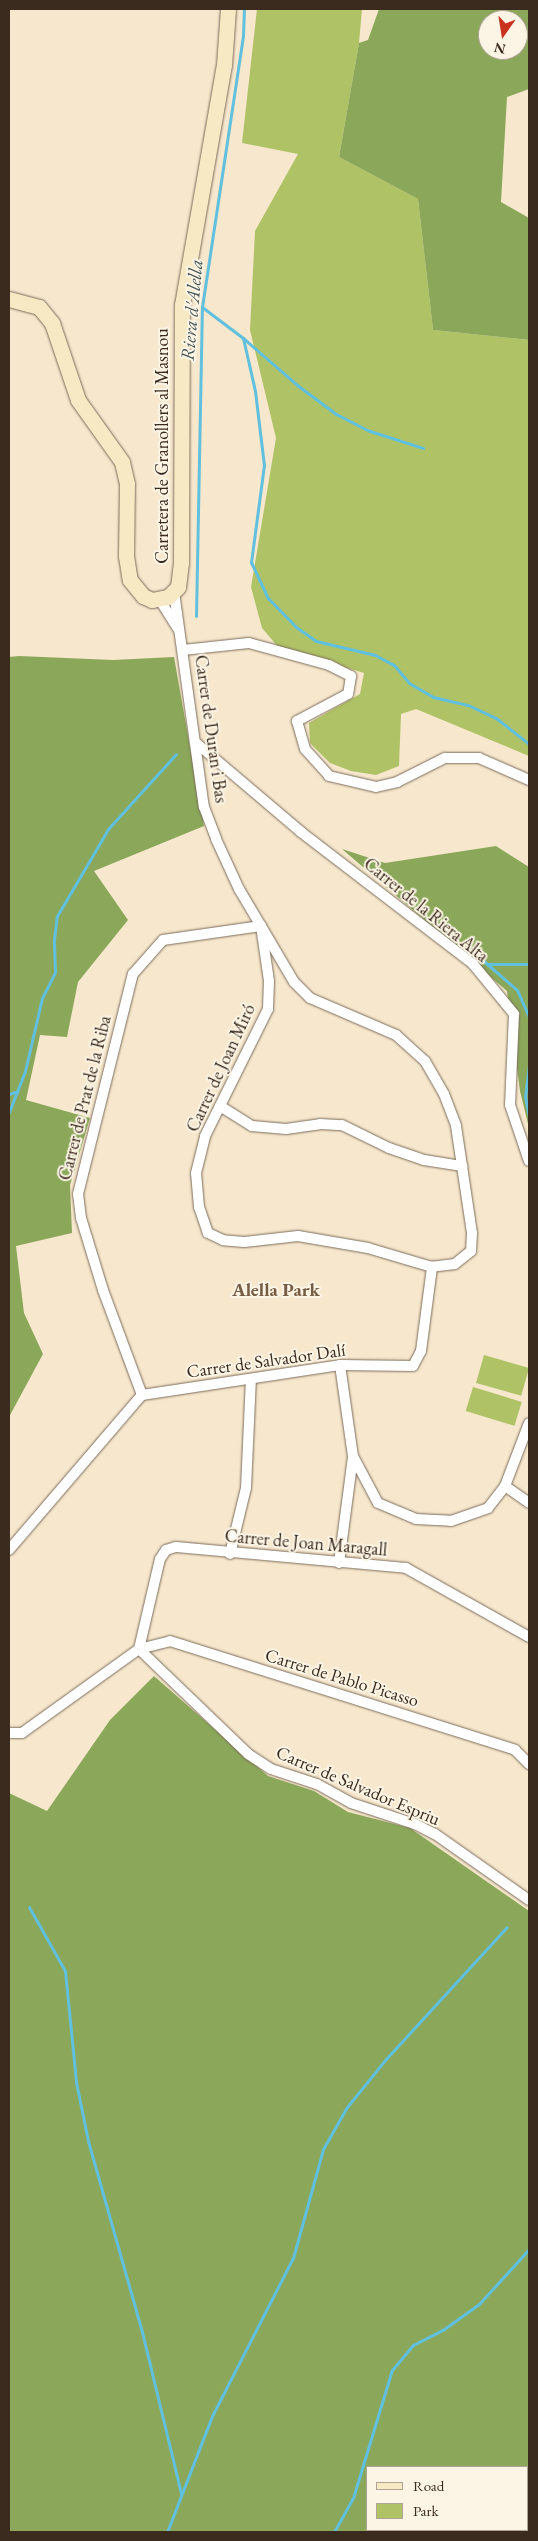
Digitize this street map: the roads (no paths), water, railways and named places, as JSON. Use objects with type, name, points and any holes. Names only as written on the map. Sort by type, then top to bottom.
[{"type":"main road","name":"Carretera de Granollers al Masnou","points":[[174,592],[178,587],[181,563],[182,304],[224,65],[228,9]]},
{"type":"main road","name":"Carretera de Granollers al Masnou","points":[[9,299],[39,307],[52,323],[78,400],[122,462],[126,484],[126,556],[130,580],[143,596],[160,600]]},
{"type":"main road","points":[[160,600],[174,592]]},
{"type":"street","name":"Carrer de Duran i Bas","points":[[174,592],[204,808],[239,889],[294,982],[310,998],[396,1035],[425,1061],[444,1094],[456,1126],[463,1166],[472,1233],[471,1251],[456,1264],[432,1267]]},
{"type":"street","name":"Carrer de Duran i Bas","points":[[160,600],[180,632]]},
{"type":"street","points":[[182,650],[249,643],[329,665],[351,676],[348,694],[297,721],[305,749],[329,776],[376,787],[397,782],[445,758],[479,758],[529,780]]},
{"type":"street","name":"Carrer de la Riera Alta","points":[[195,742],[301,832],[472,964],[514,1014],[510,1105],[529,1161]]},
{"type":"street","name":"Carrer de Joan Miró","points":[[261,926],[269,982],[268,1009],[205,1136],[196,1173],[199,1208],[208,1232],[223,1240],[244,1242],[298,1236],[324,1239],[432,1267]]},
{"type":"street","name":"Carrer de Prat de la Riba","points":[[142,1396],[103,1290],[81,1218],[78,1194],[133,974],[163,940],[261,926]]},
{"type":"street","points":[[220,1106],[252,1126],[286,1129],[320,1124],[342,1125],[424,1160],[463,1166]]},
{"type":"street","name":"Carrer de Salvador Dalí","points":[[142,1396],[340,1364],[413,1366],[421,1351],[432,1267]]},
{"type":"street","points":[[339,1563],[353,1456],[340,1364]]},
{"type":"street","points":[[230,1554],[246,1488],[251,1379]]},
{"type":"street","points":[[9,1550],[142,1396]]},
{"type":"street","points":[[353,1456],[378,1503],[416,1519],[451,1521],[488,1508],[505,1486],[529,1423]]},
{"type":"street","points":[[505,1486],[529,1503]]},
{"type":"street","name":"Carrer de Joan Maragall","points":[[140,1649],[160,1559],[166,1550],[176,1547],[230,1554],[406,1568],[529,1637]]},
{"type":"street","name":"Carrer de Pablo Picasso","points":[[140,1649],[170,1641],[515,1750],[529,1764]]},
{"type":"street","points":[[9,1733],[22,1733],[140,1649]]},
{"type":"street","name":"Carrer de Salvador Espriu","points":[[140,1649],[248,1754],[271,1769],[317,1784],[351,1803],[415,1824],[435,1834],[529,1900]]},
{"type":"waterway","name":"Riera d'Alella","points":[[196,616],[202,307],[243,36],[244,9]]},
{"type":"waterway","points":[[202,307],[243,338],[255,391],[264,465],[251,562],[268,598],[296,627],[316,641],[375,655],[394,665],[409,683],[433,697],[468,705],[496,718],[529,744]]},
{"type":"waterway","points":[[243,338],[297,385],[336,414],[370,431],[423,448]]},
{"type":"waterway","points":[[9,1112],[25,1071],[42,998],[55,972],[54,939],[57,916],[108,829],[176,754]]},
{"type":"waterway","points":[[478,956],[517,990],[529,1017]]},
{"type":"waterway","points":[[487,964],[529,964]]},
{"type":"waterway","points":[[529,1065],[525,1096],[529,1116]]},
{"type":"waterway","points":[[9,1094],[18,1091]]},
{"type":"waterway","points":[[29,1907],[65,1971],[76,2082],[88,2141],[142,2332],[181,2493]]},
{"type":"waterway","points":[[167,2532],[212,2416],[293,2258],[323,2149],[347,2107],[385,2060],[507,1927]]},
{"type":"waterway","points":[[334,2532],[353,2498],[392,2370],[413,2345],[444,2329],[479,2304],[529,2249]]},
{"type":"district","name":"Alella Park","points":[[276,1290]]}]
